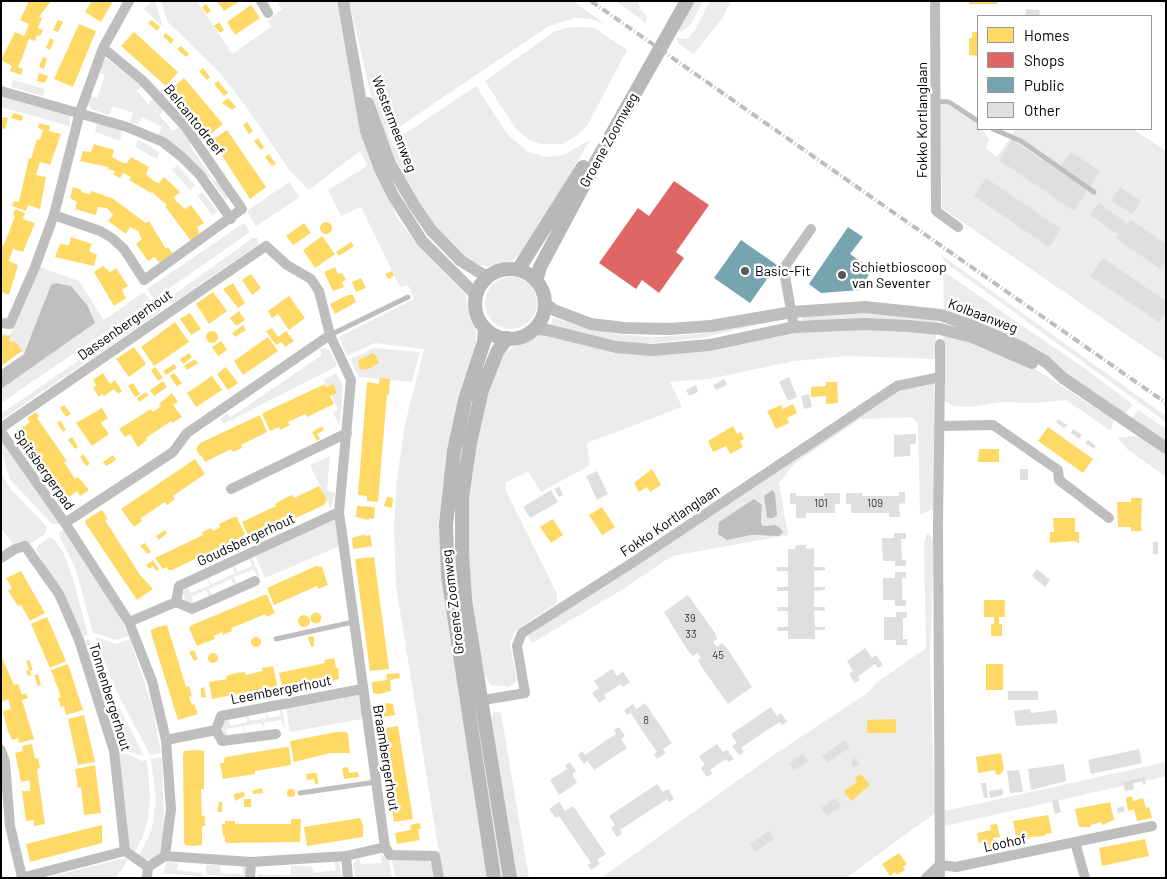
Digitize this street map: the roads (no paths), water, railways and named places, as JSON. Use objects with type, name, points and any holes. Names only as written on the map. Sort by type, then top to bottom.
[{"type":"main road","name":"Groene Zoomweg","points":[[518,270],[587,160],[678,1]]},
{"type":"main road","name":"Groene Zoomweg","points":[[536,281],[540,267],[574,202],[687,1]]},
{"type":"main road","points":[[505,269],[518,270],[527,273],[536,281],[542,291],[545,302],[542,317],[533,330],[526,335],[507,338],[495,335],[485,328],[478,318],[475,307],[476,295],[487,277],[505,269]]},
{"type":"main road","name":"Groene Zoomweg","points":[[485,328],[484,342],[465,400],[454,451],[446,525],[448,576],[494,878]]},
{"type":"main road","name":"Groene Zoomweg","points":[[507,338],[497,352],[482,390],[470,443],[462,497],[462,553],[465,600],[510,878]]},
{"type":"street","points":[[6,323],[54,215],[80,112],[103,48],[129,1]]},
{"type":"street","points":[[261,1],[268,13]]},
{"type":"street","name":"Westermeenweg","points":[[344,1],[366,131],[394,197],[422,241],[476,295]]},
{"type":"street","name":"Fokko Kortlanglaan","points":[[936,1],[936,211],[958,227]]},
{"type":"street","name":"Belcantodreef","points":[[103,48],[142,80],[164,102],[202,149],[242,210],[231,218]]},
{"type":"street","name":"Westermeenweg","points":[[356,66],[374,123],[390,164],[402,187],[444,245],[460,261],[487,277]]},
{"type":"street","points":[[1,91],[80,112],[127,127],[163,142],[200,175],[231,218],[144,280],[124,250],[112,238],[100,231],[54,215]]},
{"type":"street","points":[[794,327],[784,272],[786,265],[811,229]]},
{"type":"street","name":"Braambergerhout","points":[[266,246],[287,265],[312,279],[321,298],[330,335],[351,380],[339,512],[385,847]]},
{"type":"street","name":"Dassenbergerhout","points":[[1,432],[266,246]]},
{"type":"street","name":"Kolbaanweg","points":[[545,302],[554,310],[591,324],[624,328],[669,329],[711,326],[792,312],[865,307],[907,310],[940,315],[973,326],[1021,347],[1046,362],[1063,378]]},
{"type":"street","name":"Kolbaanweg","points":[[533,330],[547,330],[616,347],[652,350],[710,345],[794,327],[865,324],[940,329],[972,337],[1018,355],[1063,378],[1166,448]]},
{"type":"street","points":[[65,523],[173,452],[186,433],[330,335]]},
{"type":"street","points":[[940,344],[940,878]]},
{"type":"street","name":"Fokko Kortlanglaan","points":[[466,703],[525,694],[517,646],[522,633],[635,561],[897,386],[940,377]]},
{"type":"street","points":[[939,426],[993,425],[1058,470],[1059,480],[1110,518]]},
{"type":"street","name":"Spitsbergerpad","points":[[1,432],[65,523],[129,622],[152,681],[166,740],[172,809],[165,856]]},
{"type":"street","points":[[231,489],[346,433]]},
{"type":"street","name":"Goudsbergerhout","points":[[176,602],[179,586],[339,512]]},
{"type":"street","name":"Tonnenbergerhout","points":[[1,558],[15,548],[25,546],[59,594],[78,640],[114,751],[125,851]]},
{"type":"street","points":[[129,622],[176,602],[192,609],[256,581]]},
{"type":"street","name":"Leembergerhout","points":[[216,730],[221,716],[362,689]]},
{"type":"street","points":[[166,740],[216,730],[222,741],[276,734]]},
{"type":"street","points":[[1,750],[5,762],[10,826],[22,878],[125,851],[147,872],[165,856],[251,862],[346,856],[385,847],[390,855],[435,856],[439,878]]},
{"type":"street","points":[[1,814],[10,826]]},
{"type":"street","name":"Loohof","points":[[940,865],[956,868],[1152,826]]},
{"type":"street","points":[[1075,842],[1086,878]]},
{"type":"street","points":[[346,856],[348,878]]},
{"type":"street","points":[[250,878],[251,862]]},
{"type":"street","points":[[926,878],[940,865]]},
{"type":"lane","points":[[936,101],[949,102],[977,120]]},
{"type":"lane","points":[[995,130],[1021,141],[1094,192]]},
{"type":"lane","points":[[330,335],[408,297]]},
{"type":"lane","points":[[276,639],[353,622]]},
{"type":"lane","points":[[300,793],[377,782]]},
{"type":"railway","points":[[591,1],[1166,403]]},
{"type":"place","name":"Basic-Fit","points":[[745,271]]},
{"type":"place","name":"Schietbioscoop van Seventer","points":[[842,275]]}]
